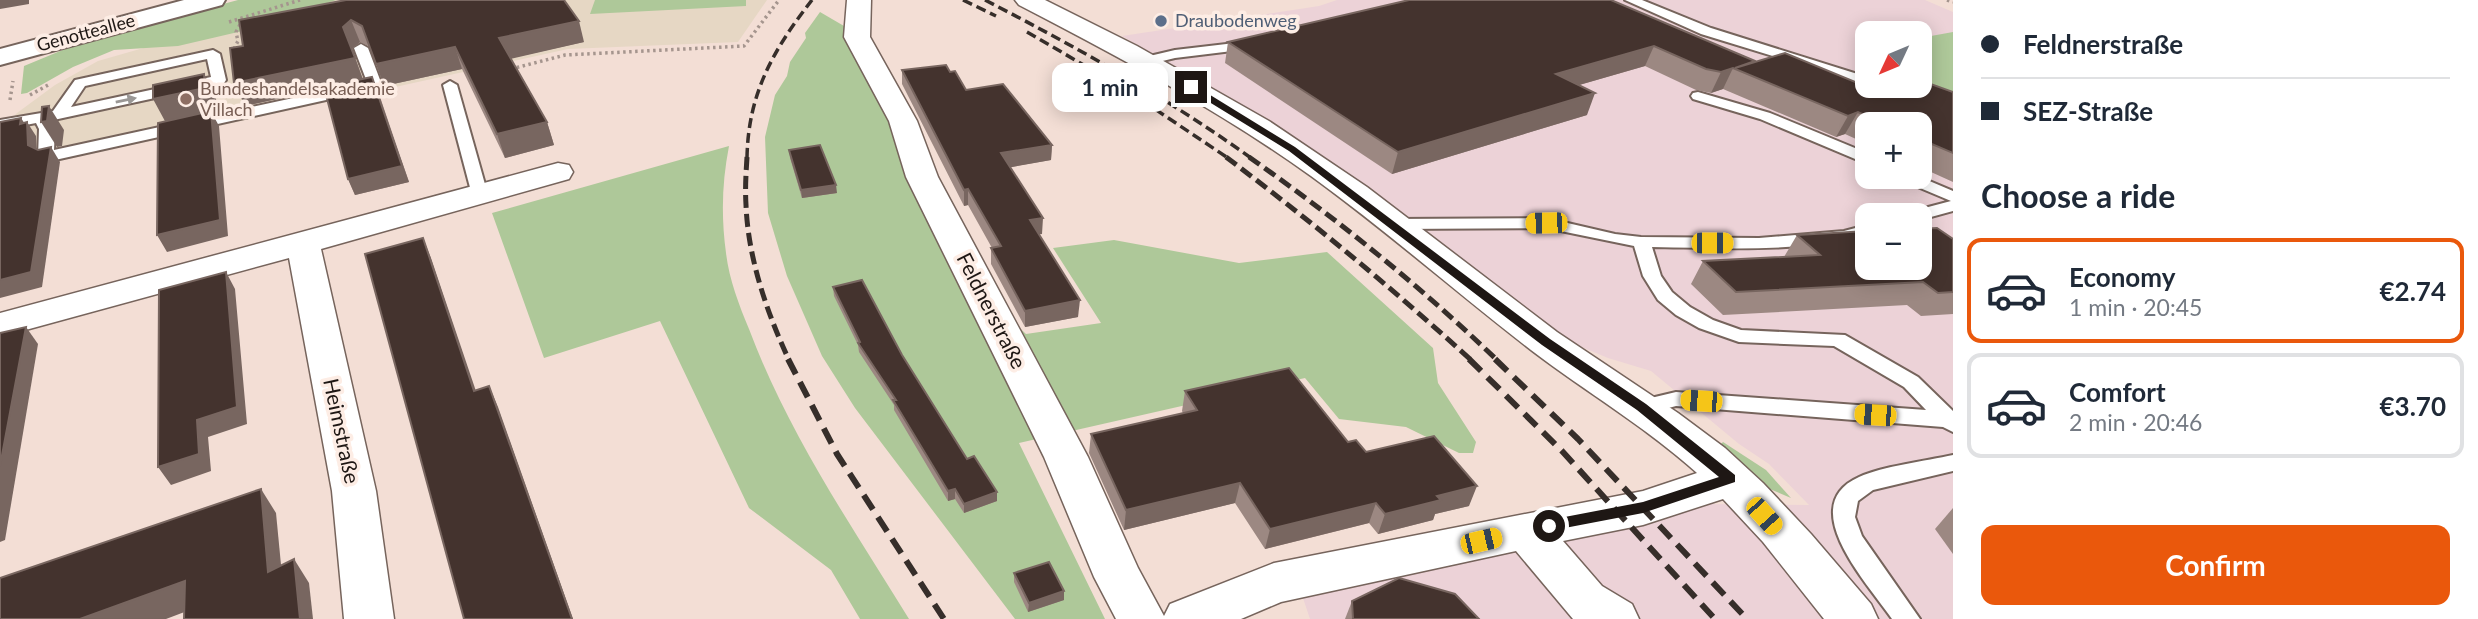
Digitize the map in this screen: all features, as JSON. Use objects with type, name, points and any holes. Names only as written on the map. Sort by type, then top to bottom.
[{"type":"main road","name":"Genotteallee","points":[[0,57],[213,0]]},
{"type":"street","name":"Feldnerstraße","points":[[859,0],[857,37],[903,121],[922,177],[1066,457],[1118,578],[1141,619]]},
{"type":"street","points":[[1027,0],[1146,61],[1292,149],[1546,342],[1642,407],[1731,479],[1815,571],[1853,619]]},
{"type":"street","points":[[0,325],[558,172]]},
{"type":"street","name":"Heimstraße","points":[[303,244],[354,491],[369,619]]},
{"type":"street","points":[[1188,619],[1273,583],[1618,510],[1643,508],[1731,479]]},
{"type":"street","points":[[1526,530],[1595,613]]},
{"type":"lane","points":[[1631,0],[1706,31],[1855,77]]},
{"type":"lane","points":[[1146,61],[1175,54],[1266,42]]},
{"type":"lane","points":[[40,118],[47,129],[46,157],[375,85],[360,48]]},
{"type":"lane","points":[[0,125],[40,118],[59,114],[219,80],[214,54],[80,83],[59,114]]},
{"type":"lane","points":[[450,85],[480,195]]},
{"type":"lane","points":[[1698,96],[1765,116],[1855,154]]},
{"type":"lane","points":[[1919,98],[1953,109]]},
{"type":"lane","points":[[1932,188],[1953,197]]},
{"type":"lane","points":[[1932,212],[1953,206]]},
{"type":"lane","points":[[1393,224],[1546,223],[1615,239],[1641,242],[1759,243],[1855,233]]},
{"type":"lane","points":[[1641,242],[1652,276],[1665,296],[1683,311],[1706,324],[1739,336],[1838,340],[1911,382],[1952,422]]},
{"type":"lane","points":[[1642,407],[1676,400],[1952,422]]},
{"type":"lane","points":[[1907,619],[1851,540],[1843,517],[1847,496],[1866,483],[1953,463]]},
{"type":"path","points":[[450,85],[565,55],[744,46],[779,0]]},
{"type":"path","points":[[1947,0],[1953,2]]},
{"type":"shaded area","name":"Bundeshandelsakademie Villach","points":[[311,0],[767,0],[738,42],[568,49],[0,174],[0,131],[17,113],[55,85],[98,61]]},
{"type":"shaded area","points":[[1337,0],[1925,0],[1953,12],[1953,619],[1310,619],[1300,589],[1703,504],[1809,505],[1769,464],[1739,444],[1651,371],[1608,358],[1560,338],[1321,156],[1258,115],[1122,36],[1319,6]]},
{"type":"green space","points":[[238,0],[336,0],[251,29],[178,46],[114,50],[73,67],[21,94],[24,66],[82,42]]},
{"type":"green space","points":[[595,0],[746,0],[746,6],[590,14]]},
{"type":"green space","points":[[820,12],[844,26],[900,145],[1009,318],[1026,334],[1101,323],[1053,248],[1114,240],[1239,263],[1327,252],[1433,348],[1438,383],[1476,442],[1473,453],[1459,453],[1406,427],[1339,419],[1305,378],[1019,443],[1105,619],[1015,619],[855,408],[822,356],[787,276],[768,213],[765,137],[775,95],[787,76],[790,62],[806,38],[805,33]]},
{"type":"green space","points":[[1953,32],[1953,95],[1932,85],[1932,36]]},
{"type":"green space","points":[[729,146],[723,199],[724,239],[729,272],[742,311],[782,405],[801,442],[909,619],[860,619],[831,570],[749,508],[660,321],[544,358],[492,213]]},
{"type":"green space","points":[[1723,442],[1766,470],[1791,498],[1746,479],[1718,447]]},
{"type":"building","points":[[346,0],[564,0],[579,21],[499,38],[547,122],[497,134],[455,47],[376,64],[362,26],[351,20],[343,27],[355,58],[234,83],[230,48],[243,46],[239,20]]},
{"type":"building","points":[[1409,0],[1611,0],[1755,61],[1735,68],[1785,53],[1855,82],[1855,98],[1932,98],[1932,84],[1953,92],[1953,153],[1932,144],[1932,112],[1855,112],[1848,116],[1733,68],[1721,72],[1706,69],[1654,46],[1556,74],[1595,93],[1398,152],[1228,42]]},
{"type":"building","points":[[946,65],[950,72],[955,71],[966,90],[1003,84],[1052,145],[1001,153],[1043,218],[1030,220],[1080,300],[1025,311],[991,248],[1001,246],[968,189],[964,190],[902,70]]},
{"type":"building","points":[[204,74],[205,88],[153,99],[153,85]]},
{"type":"building","points":[[372,77],[402,166],[348,179],[324,87]]},
{"type":"building","points":[[49,106],[47,121],[41,122],[42,107]]},
{"type":"building","points":[[211,111],[220,220],[157,235],[158,123]]},
{"type":"building","points":[[21,118],[20,124],[27,122],[28,145],[38,150],[51,147],[31,272],[0,280],[0,122]]},
{"type":"building","points":[[820,145],[836,185],[801,190],[789,150]]},
{"type":"building","points":[[1932,228],[1937,228],[1953,239],[1953,292],[1938,293],[1923,282],[1736,292],[1703,261],[1820,255],[1797,235],[1855,232],[1855,280],[1932,280]]},
{"type":"building","points":[[423,238],[474,391],[489,386],[572,619],[464,619],[365,254]]},
{"type":"building","points":[[226,272],[237,407],[197,420],[199,454],[158,467],[159,290]]},
{"type":"building","points":[[862,280],[902,355],[967,459],[974,456],[997,492],[964,504],[955,489],[948,491],[893,400],[896,400],[858,343],[860,342],[833,287]]},
{"type":"building","points":[[26,327],[0,466],[0,333]]},
{"type":"building","points":[[1289,368],[1348,442],[1356,440],[1366,452],[1434,436],[1477,486],[1437,496],[1441,500],[1385,514],[1376,503],[1270,529],[1240,483],[1126,510],[1091,434],[1197,410],[1185,391]]},
{"type":"building","points":[[261,489],[268,572],[294,559],[300,619],[184,619],[185,581],[80,619],[0,619],[0,578]]},
{"type":"building","points":[[1049,562],[1064,591],[1029,603],[1014,573]]},
{"type":"building","points":[[1399,578],[1455,594],[1479,619],[1353,619],[1352,601]]},
{"type":"railway","points":[[747,158],[752,113],[765,74],[786,37],[812,0]]},
{"type":"railway","points":[[963,0],[996,16]]},
{"type":"railway","points":[[985,0],[1121,74],[1187,114],[1251,158]]},
{"type":"railway","points":[[1027,32],[1125,89],[1228,158]]},
{"type":"railway","points":[[747,157],[746,199],[750,245],[766,304],[789,360]]},
{"type":"railway","points":[[1226,157],[1351,256],[1471,360]]},
{"type":"railway","points":[[1249,157],[1377,254],[1497,360]]},
{"type":"railway","points":[[788,359],[837,454],[944,619]]},
{"type":"railway","points":[[1469,359],[1562,451],[1715,619]]},
{"type":"railway","points":[[1495,359],[1578,439],[1747,619]]},
{"type":"place","name":"Draubodenweg","points":[[1161,21]]},
{"type":"place","name":"Bundeshandelsakademie Villach","points":[[186,99]]},
{"type":"route","points":[[1191,87],[1292,149],[1546,342],[1642,407],[1731,479],[1643,508],[1618,510],[1549,526]]}]
